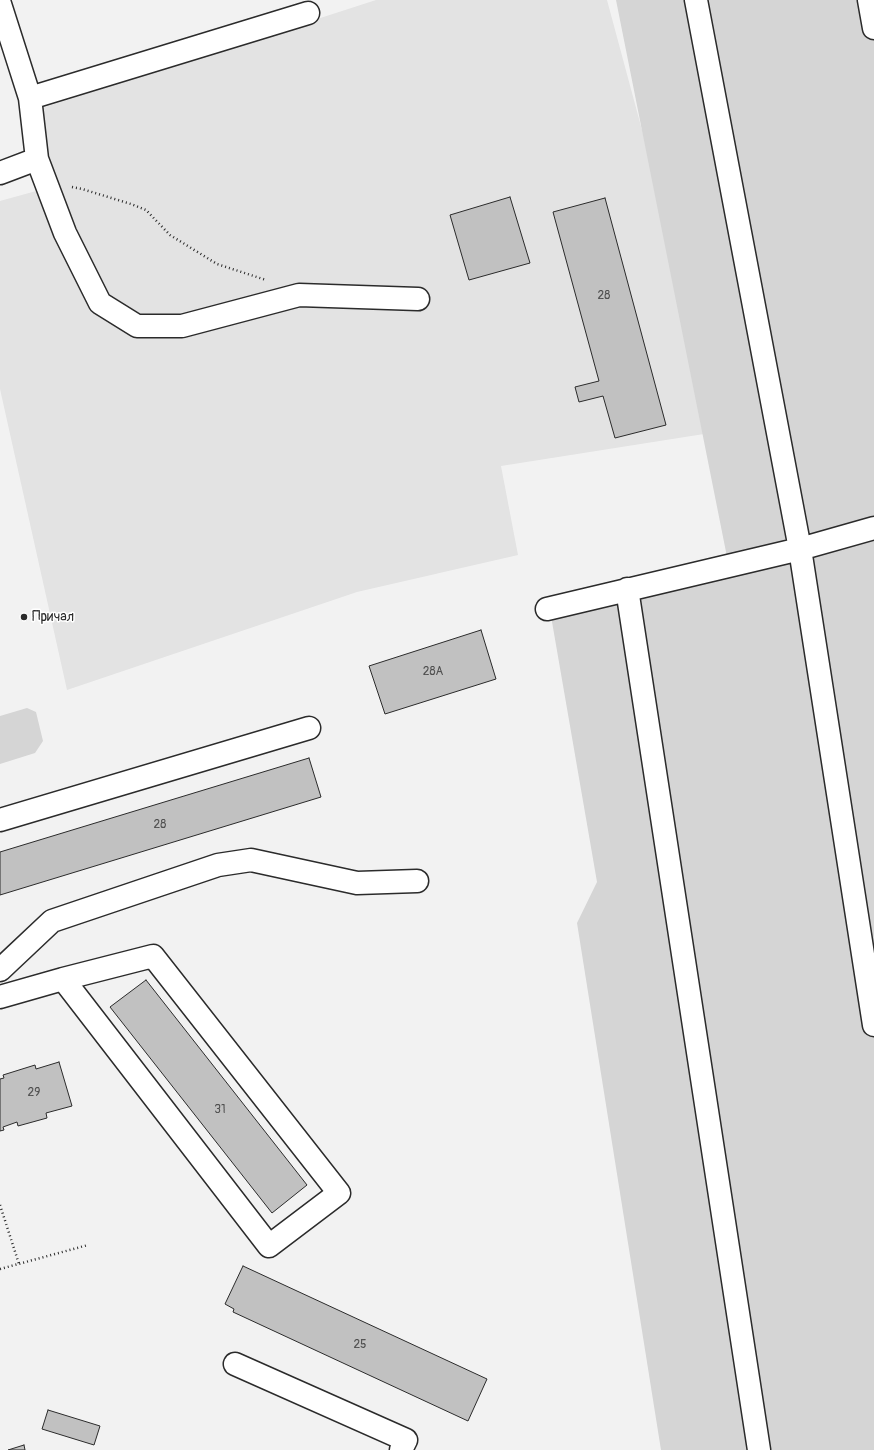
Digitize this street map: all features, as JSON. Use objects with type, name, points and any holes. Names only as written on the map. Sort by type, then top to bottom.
[{"type":"street","points":[[696,0],[800,549],[874,1025]]},
{"type":"street","points":[[869,0],[874,28]]},
{"type":"street","points":[[0,4],[30,98],[37,159],[65,232],[100,303],[137,326],[182,326],[299,295],[418,299]]},
{"type":"street","points":[[30,98],[308,13]]},
{"type":"street","points":[[0,173],[37,159]]},
{"type":"street","points":[[546,609],[800,549],[874,528]]},
{"type":"street","points":[[627,589],[759,1450]]},
{"type":"street","points":[[0,820],[309,728]]},
{"type":"street","points":[[0,970],[52,921],[218,865],[251,860],[357,883],[417,881]]},
{"type":"street","points":[[0,998],[63,978],[153,956],[339,1193],[269,1246],[63,978]]},
{"type":"street","points":[[235,1364],[406,1440],[401,1450]]},
{"type":"path","points":[[46,182],[82,189],[146,210],[170,235],[217,264],[270,281],[299,295]]},
{"type":"path","points":[[0,1205],[19,1264]]},
{"type":"path","points":[[0,1268],[88,1245]]},
{"type":"shaded area","points":[[376,0],[607,0],[723,431],[501,466],[518,555],[357,592],[67,690],[0,389],[0,201],[58,185],[36,110]]},
{"type":"shaded area","points":[[616,0],[874,0],[874,1450],[661,1450],[577,923],[597,882],[551,616],[730,572]]},
{"type":"shaded area","points":[[27,708],[36,712],[43,741],[35,753],[0,764],[0,716]]},
{"type":"building","points":[[510,197],[530,263],[469,280],[450,215]]},
{"type":"building","points":[[605,198],[666,425],[615,438],[603,396],[579,402],[575,387],[599,381],[553,212]]},
{"type":"building","points":[[481,630],[496,679],[385,714],[369,666]]},
{"type":"building","points":[[309,758],[321,797],[0,895],[0,852]]},
{"type":"building","points":[[146,980],[307,1185],[272,1213],[110,1007]]},
{"type":"building","points":[[59,1062],[72,1106],[46,1113],[47,1118],[18,1126],[17,1122],[3,1127],[4,1130],[0,1131],[0,1079],[4,1078],[3,1075],[35,1065],[36,1069]]},
{"type":"building","points":[[243,1266],[487,1379],[468,1421],[233,1312],[234,1309],[225,1304]]},
{"type":"building","points":[[48,1410],[100,1426],[94,1445],[42,1429]]},
{"type":"building","points":[[24,1445],[25,1450],[8,1450]]},
{"type":"place","name":"Причал","points":[[24,617]]}]
